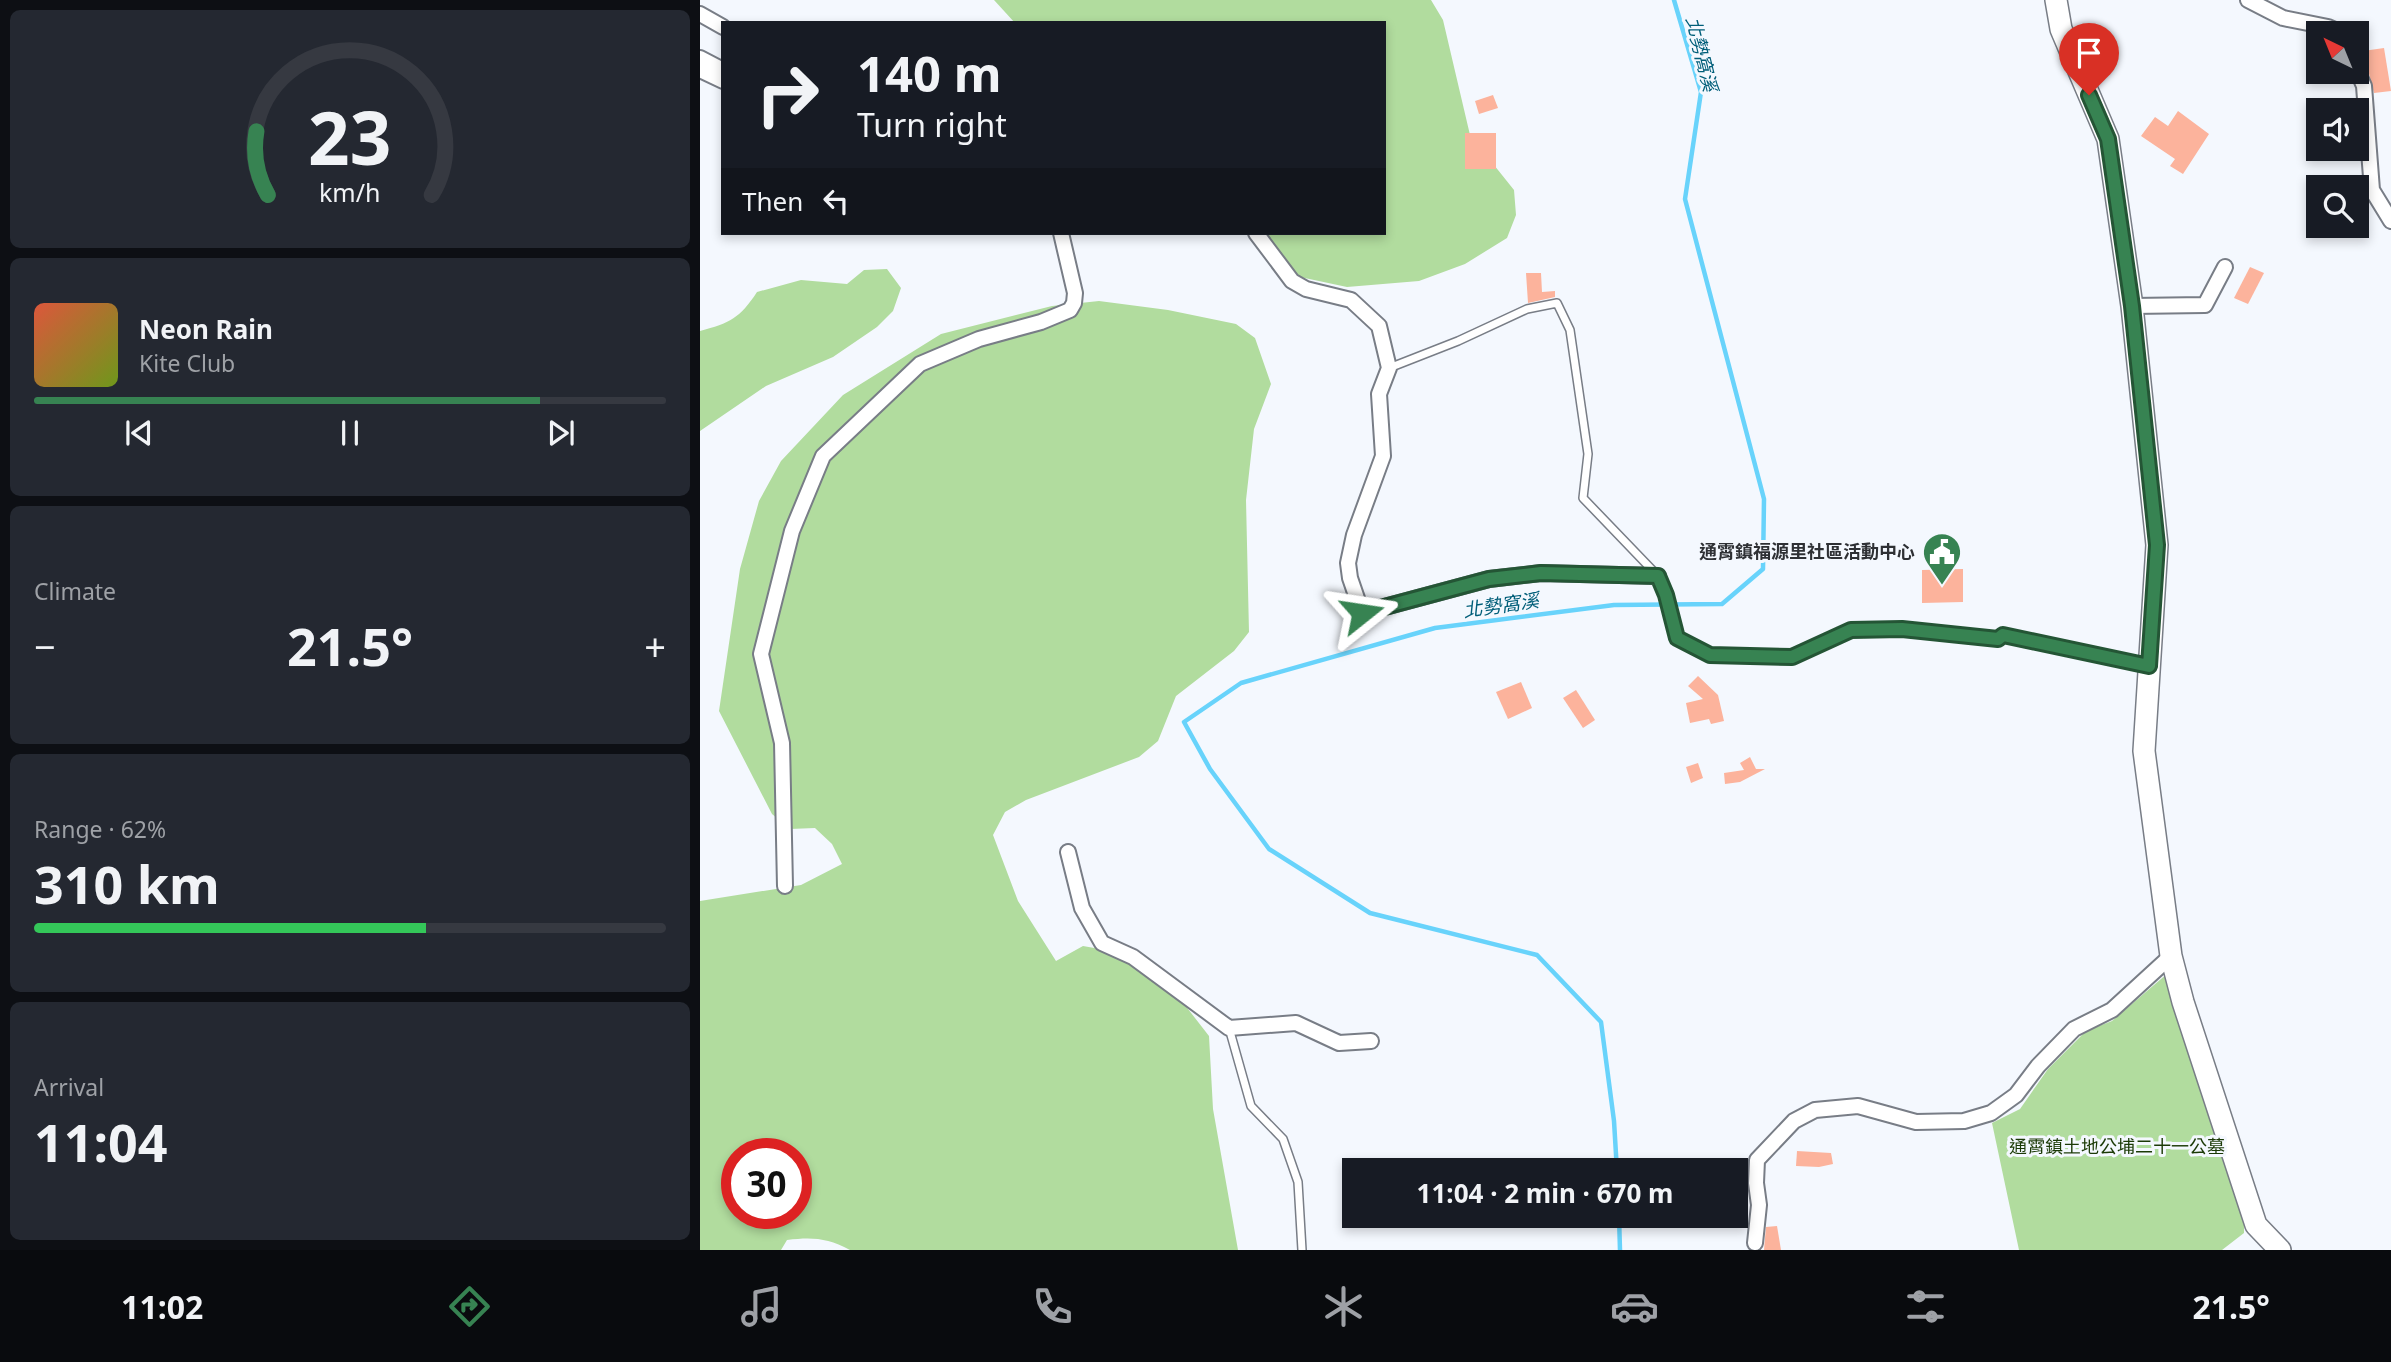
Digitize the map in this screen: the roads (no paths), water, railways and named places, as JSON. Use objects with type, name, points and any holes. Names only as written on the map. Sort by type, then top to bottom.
[{"type":"street","points":[[2056,0],[2061,29],[2108,139],[2132,306],[2157,545],[2144,751],[2171,956],[2183,1002],[2256,1225],[2280,1250]]},
{"type":"street","points":[[2248,0],[2283,18],[2306,23]]},
{"type":"street","points":[[700,14],[721,25]]},
{"type":"street","points":[[700,58],[721,69]]},
{"type":"street","points":[[700,70],[721,80]]},
{"type":"street","points":[[2363,84],[2372,190],[2391,221]]},
{"type":"street","points":[[785,886],[782,743],[761,654],[792,531],[807,493],[823,456],[920,364],[979,339],[1041,322],[1070,310],[1075,293],[1061,235]]},
{"type":"street","points":[[1258,235],[1292,281],[1306,289],[1351,300],[1379,326],[1388,368],[1380,394],[1383,456],[1353,535],[1349,562],[1350,578],[1362,613],[1489,579],[1541,573],[1658,576]]},
{"type":"street","points":[[2132,306],[2205,305],[2225,267]]},
{"type":"street","points":[[1068,852],[1082,908],[1102,943],[1133,957],[1229,1028],[1296,1023],[1339,1043],[1371,1041]]},
{"type":"street","points":[[1755,1243],[1759,1205],[1756,1160],[1794,1121],[1815,1111],[1858,1106],[1916,1122],[1964,1121],[1991,1113],[2016,1095],[2038,1066],[2074,1030],[2112,1010],[2171,956]]},
{"type":"lane","points":[[1388,368],[1458,341],[1527,309],[1558,303],[1570,330],[1588,454],[1583,498],[1658,576],[1672,614],[1677,638],[1710,655],[1792,657],[1851,630],[1902,629],[1998,639],[2003,635],[2149,666]]},
{"type":"lane","points":[[1229,1028],[1251,1106],[1283,1139],[1298,1182],[1302,1250]]},
{"type":"waterway","name":"北勢窩溪","points":[[1616,1158],[1601,1022],[1537,955],[1370,913],[1269,849],[1210,769],[1184,722],[1241,683],[1435,628],[1614,605],[1722,604],[1763,569],[1764,499],[1685,199],[1701,92],[1674,0]]},
{"type":"waterway","name":"北勢窩溪","points":[[1619,1228],[1620,1250]]},
{"type":"place","name":"通霄鎮福源里社區活動中心","points":[[1942,586]]},
{"type":"park label","name":"通霄鎮土地公埔二十一公墓","points":[[2117,1147]]}]
